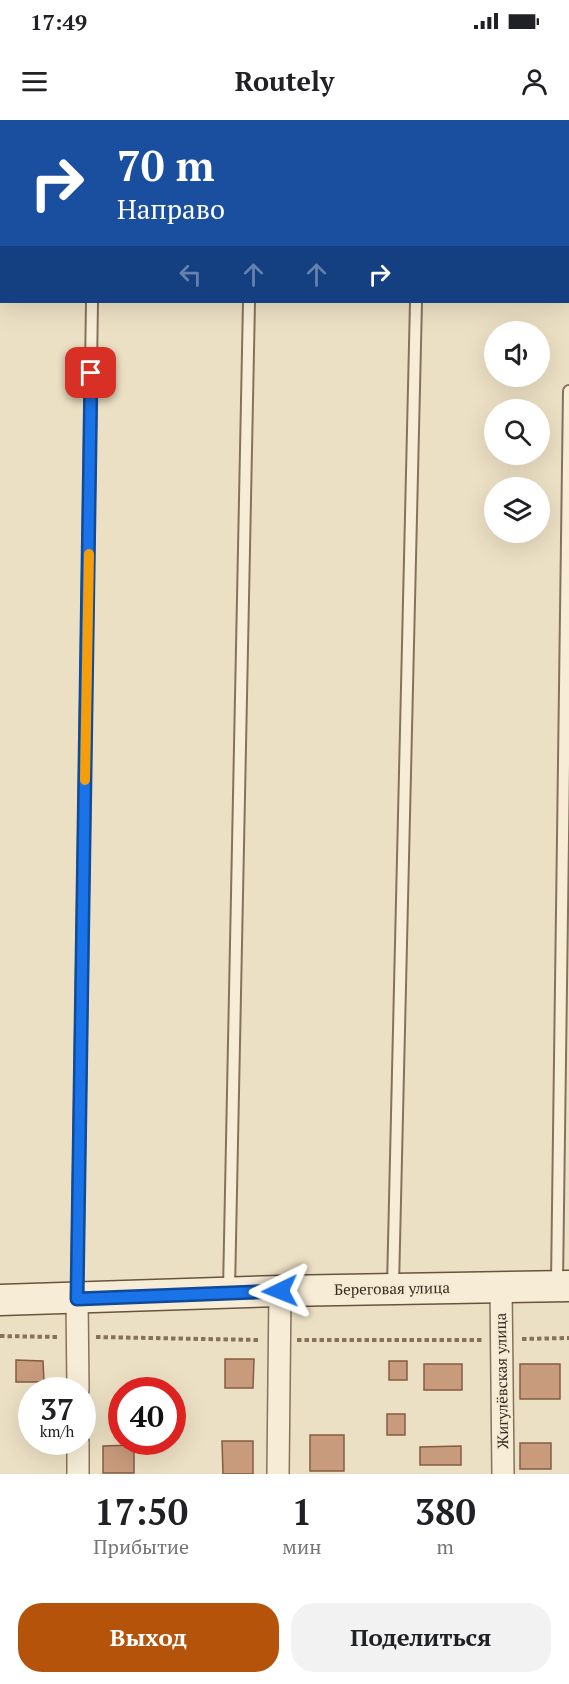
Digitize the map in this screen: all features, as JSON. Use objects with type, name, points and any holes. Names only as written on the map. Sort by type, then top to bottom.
[{"type":"street","name":"Береговая улица","points":[[0,1300],[280,1291],[563,1287]]},
{"type":"street","name":"Жигулёвская улица","points":[[501,1288],[503,1474]]},
{"type":"street","points":[[278,1474],[280,1291]]},
{"type":"street","points":[[77,1299],[78,1377]]},
{"type":"street","points":[[78,1455],[78,1474]]},
{"type":"lane","points":[[77,1299],[92,303]]},
{"type":"lane","points":[[228,1293],[249,303]]},
{"type":"lane","points":[[393,1289],[416,303]]},
{"type":"lane","points":[[563,1287],[569,391]]},
{"type":"building","points":[[225,1359],[254,1359],[253,1388],[225,1388]]},
{"type":"building","points":[[16,1360],[43,1361],[44,1377],[18,1377],[18,1382],[16,1382]]},
{"type":"building","points":[[389,1361],[407,1361],[407,1380],[389,1380]]},
{"type":"building","points":[[424,1364],[462,1364],[462,1390],[424,1390]]},
{"type":"building","points":[[520,1364],[560,1364],[560,1399],[520,1399]]},
{"type":"building","points":[[387,1414],[405,1414],[405,1435],[387,1435]]},
{"type":"building","points":[[310,1435],[344,1435],[344,1471],[310,1471]]},
{"type":"building","points":[[222,1441],[253,1441],[253,1474],[223,1474]]},
{"type":"building","points":[[520,1443],[551,1443],[551,1469],[520,1469]]},
{"type":"building","points":[[103,1446],[108,1446],[108,1455],[134,1455],[134,1473],[103,1473]]},
{"type":"building","points":[[461,1446],[461,1465],[420,1465],[420,1447]]},
{"type":"slow traffic","points":[[85,780],[89,554]]},
{"type":"route","points":[[91,373],[77,1299],[280,1291]]}]
